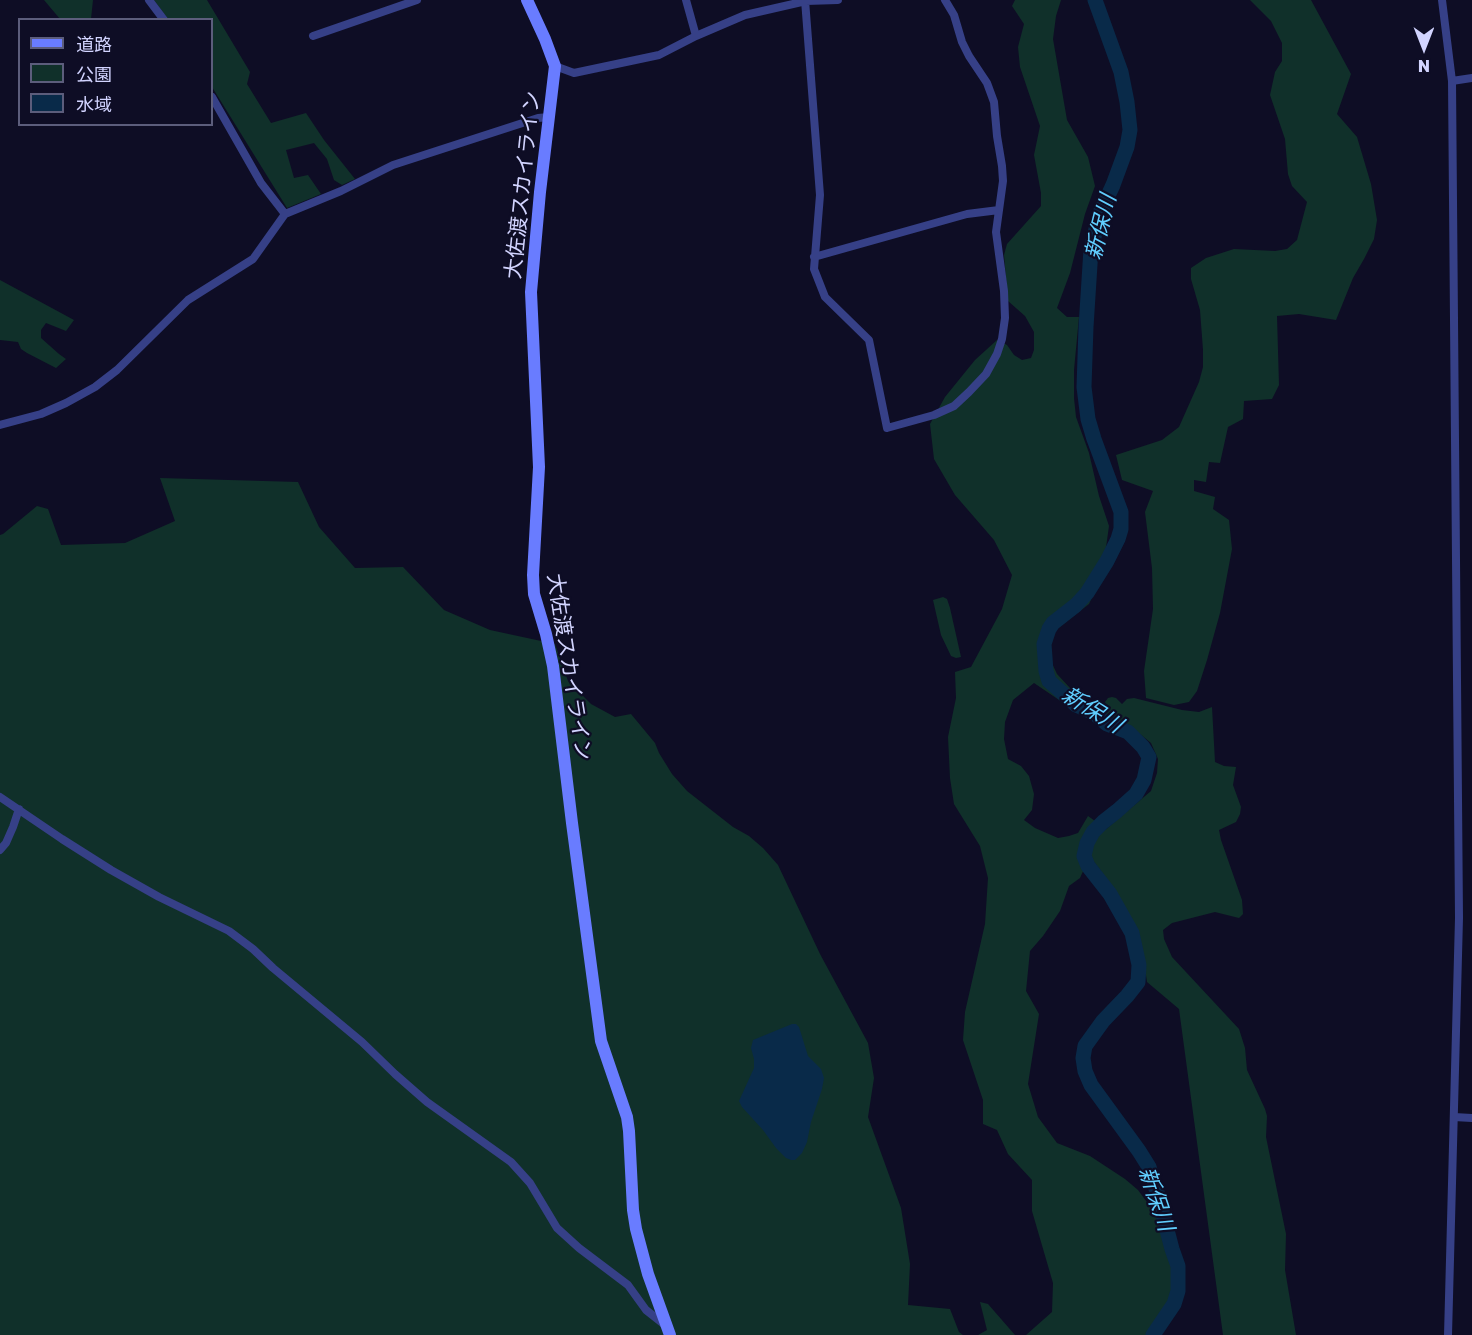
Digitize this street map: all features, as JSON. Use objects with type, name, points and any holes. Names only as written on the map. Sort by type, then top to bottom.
[{"type":"street","points":[[149,0],[162,18]]},
{"type":"street","points":[[313,36],[417,0]]},
{"type":"street","name":"大佐渡スカイライン","points":[[527,0],[555,66],[531,292],[539,467],[534,594],[553,666],[601,1041],[627,1117],[636,1229],[648,1274],[669,1331]]},
{"type":"street","points":[[686,0],[696,36]]},
{"type":"street","points":[[555,66],[574,73],[659,55],[745,15],[806,1],[838,0]]},
{"type":"street","points":[[806,1],[820,195],[813,268],[825,297],[869,340],[887,428],[934,415],[954,406],[986,374],[997,354],[1005,318],[1004,291],[996,232],[1003,181],[994,102],[987,83],[969,56],[954,15],[945,0]]},
{"type":"street","points":[[1442,0],[1452,81],[1459,918],[1448,1335]]},
{"type":"street","points":[[1452,81],[1472,78]]},
{"type":"street","points":[[213,99],[261,183],[285,214]]},
{"type":"street","points":[[0,425],[41,414],[85,392],[110,376],[188,300],[253,259],[285,214],[341,191],[393,165],[538,118],[549,117]]},
{"type":"street","points":[[814,257],[967,214],[999,210]]},
{"type":"street","points":[[0,797],[111,870],[159,897],[229,931],[253,949],[362,1042],[427,1102],[511,1162],[530,1184],[557,1228],[579,1248],[628,1285],[646,1310],[669,1331]]},
{"type":"street","points":[[0,850],[6,843],[19,809]]},
{"type":"street","points":[[1454,1118],[1472,1118]]},
{"type":"green space","points":[[44,0],[93,0],[91,18],[59,18]]},
{"type":"green space","points":[[154,0],[207,0],[250,72],[247,84],[271,123],[306,113],[355,179],[342,185],[334,180],[327,159],[314,143],[286,150],[294,178],[308,175],[321,194],[287,208],[213,89],[213,18],[167,18]]},
{"type":"green space","points":[[1015,0],[1061,0],[1053,39],[1067,120],[1088,157],[1095,186],[1085,214],[1070,273],[1057,308],[1067,317],[1079,317],[1074,370],[1076,417],[1089,453],[1109,526],[1102,576],[1089,604],[1052,633],[1049,657],[1057,674],[1070,688],[1086,695],[1083,704],[1074,708],[1034,683],[1013,700],[1005,722],[1004,739],[1008,759],[1021,766],[1029,776],[1034,794],[1032,810],[1024,820],[1035,828],[1058,838],[1078,833],[1088,816],[1095,821],[1084,840],[1080,855],[1084,869],[1080,878],[1069,886],[1060,911],[1030,951],[1026,991],[1039,1014],[1028,1084],[1038,1117],[1057,1143],[1090,1156],[1125,1179],[1138,1190],[1155,1213],[1173,1269],[1173,1290],[1168,1305],[1147,1335],[1026,1335],[1052,1312],[1053,1283],[1032,1211],[1032,1180],[1008,1154],[997,1130],[983,1124],[983,1100],[963,1040],[965,1012],[985,924],[988,878],[980,846],[954,804],[948,737],[956,698],[955,672],[971,667],[1002,609],[1012,575],[994,540],[955,495],[934,459],[930,424],[945,397],[975,360],[997,340],[1007,345],[1014,355],[1022,360],[1031,358],[1034,350],[1034,332],[1025,316],[1008,301],[1004,255],[1007,244],[1041,206],[1034,155],[1040,126],[1020,67],[1018,47],[1024,24],[1012,6]]},
{"type":"green space","points":[[1250,0],[1311,0],[1351,74],[1337,114],[1357,137],[1371,184],[1377,220],[1374,239],[1353,278],[1336,320],[1299,314],[1277,316],[1279,385],[1272,399],[1244,401],[1243,419],[1228,427],[1220,463],[1209,462],[1206,482],[1194,480],[1194,491],[1215,497],[1213,509],[1229,520],[1232,549],[1220,613],[1197,691],[1189,702],[1174,705],[1146,698],[1144,671],[1153,609],[1152,568],[1145,512],[1153,491],[1122,480],[1116,455],[1162,440],[1179,427],[1199,382],[1203,367],[1203,350],[1200,310],[1191,279],[1191,268],[1206,258],[1234,249],[1275,251],[1287,249],[1297,240],[1307,202],[1292,186],[1288,174],[1285,139],[1270,95],[1275,72],[1282,61],[1282,43],[1271,21]]},
{"type":"green space","points":[[0,280],[74,320],[66,331],[46,323],[41,330],[41,338],[66,359],[56,368],[21,349],[18,342],[0,340]]},
{"type":"green space","points":[[160,478],[298,482],[319,527],[355,568],[403,567],[444,610],[490,630],[555,644],[568,681],[591,704],[615,717],[631,714],[655,743],[672,774],[687,791],[763,848],[778,865],[820,954],[868,1043],[874,1078],[868,1117],[901,1208],[910,1264],[908,1305],[950,1309],[959,1332],[963,1335],[0,1335],[0,535],[37,506],[48,509],[61,545],[125,543],[175,521]]},
{"type":"green space","points":[[943,597],[947,599],[950,608],[961,657],[951,656],[941,635],[933,600]]},
{"type":"green space","points":[[1112,697],[1122,704],[1127,699],[1134,698],[1199,712],[1212,707],[1215,762],[1224,766],[1236,767],[1233,785],[1241,807],[1240,814],[1236,822],[1219,830],[1242,900],[1243,914],[1239,918],[1215,912],[1172,923],[1163,930],[1164,939],[1172,957],[1239,1029],[1245,1048],[1247,1070],[1267,1116],[1266,1137],[1286,1234],[1285,1270],[1296,1335],[1223,1335],[1179,1009],[1147,982],[1143,955],[1132,923],[1110,883],[1091,858],[1092,845],[1098,836],[1151,791],[1157,773],[1158,759],[1151,743],[1129,725],[1107,718],[1104,711],[1107,708],[1105,702]]},
{"type":"green space","points":[[980,1302],[988,1304],[1015,1335],[978,1335],[987,1330]]},
{"type":"water","points":[[792,1024],[799,1027],[808,1056],[821,1069],[824,1078],[807,1142],[802,1153],[795,1160],[786,1158],[776,1148],[739,1101],[754,1068],[751,1048],[753,1040]]},
{"type":"waterway","name":"新保川","points":[[1095,0],[1121,72],[1130,130],[1127,147],[1100,213],[1091,249],[1084,387],[1088,419],[1121,512],[1121,529],[1107,561],[1087,593],[1053,623],[1044,644],[1049,681],[1076,705],[1094,713],[1107,724],[1128,732],[1143,747],[1149,757],[1144,780],[1136,794],[1093,832],[1084,856],[1088,866],[1110,894],[1132,933],[1139,965],[1138,982],[1103,1021],[1085,1046],[1083,1058],[1091,1085],[1149,1167],[1178,1266],[1178,1291],[1174,1304],[1153,1335]]}]
